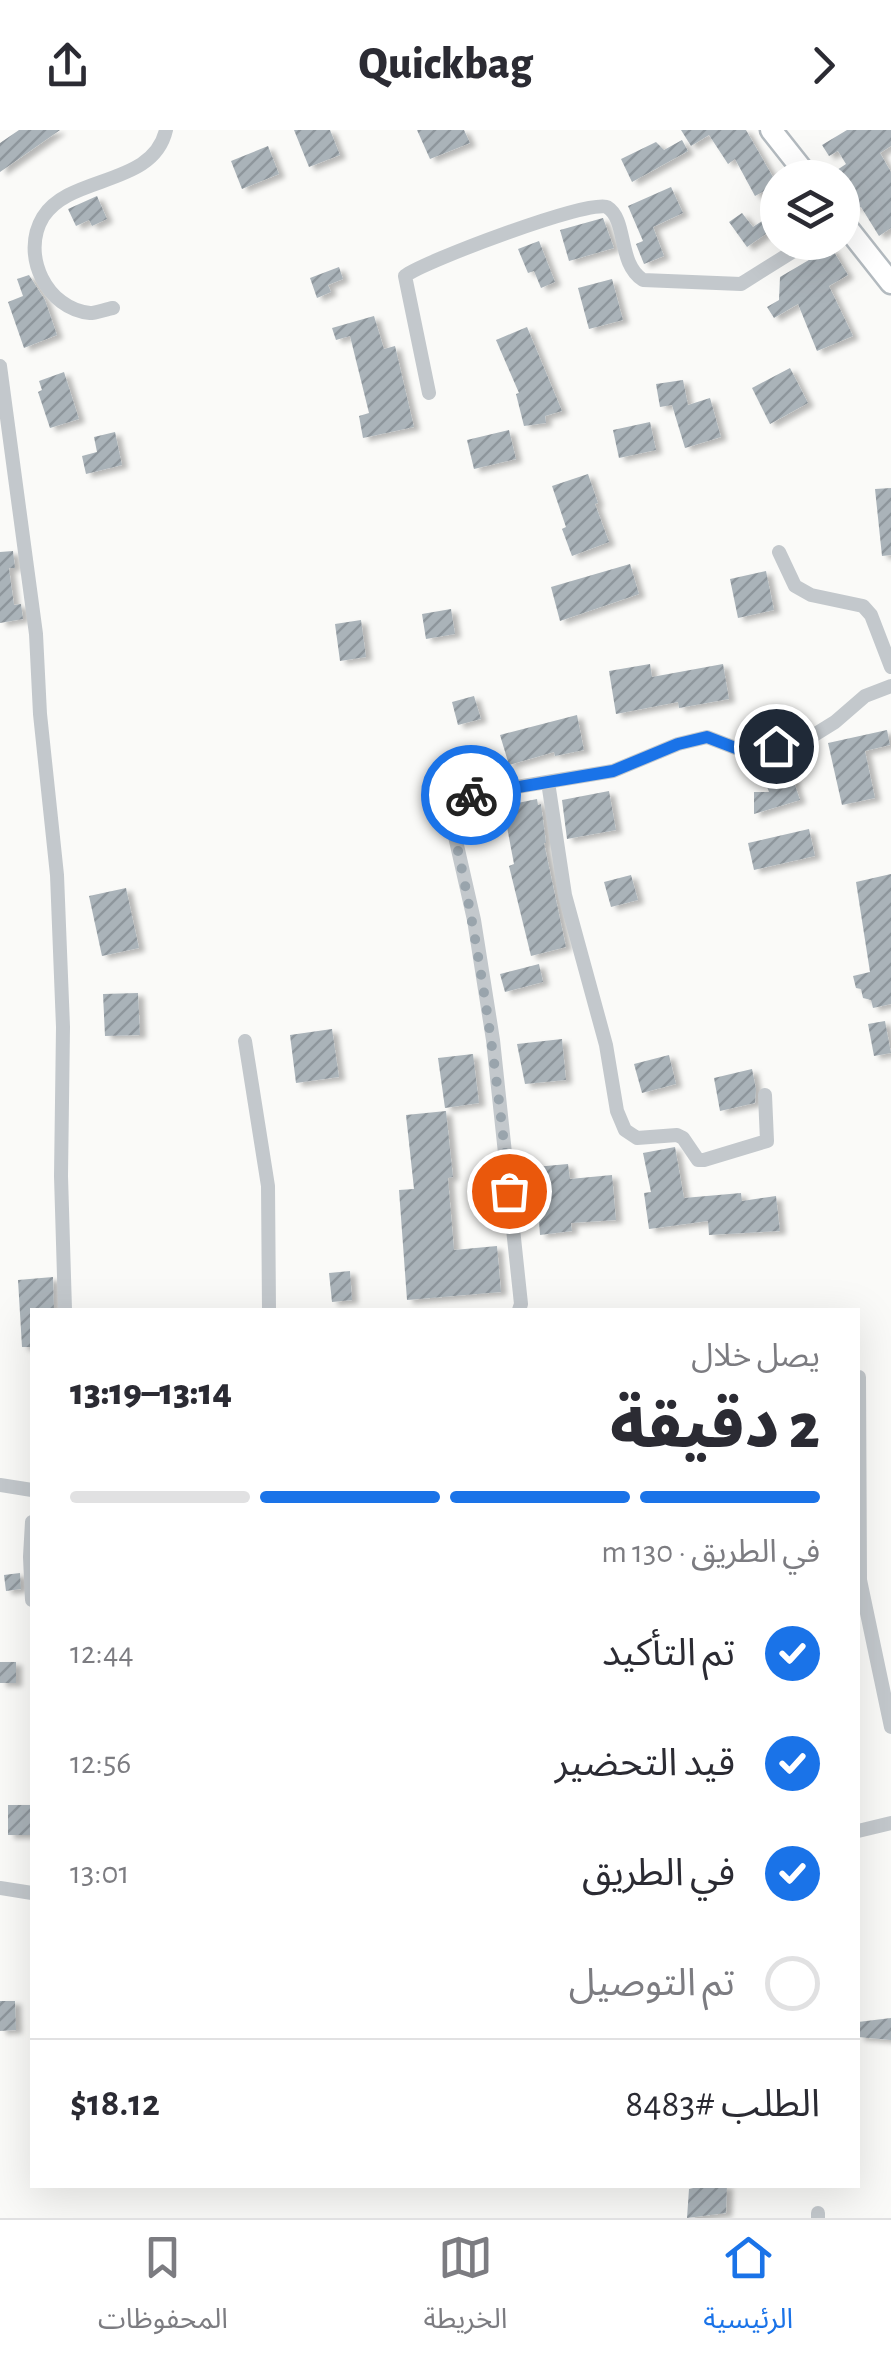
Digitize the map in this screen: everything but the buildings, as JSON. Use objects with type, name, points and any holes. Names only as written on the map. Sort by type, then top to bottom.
[{"type":"street","points":[[112,308],[90,312],[64,302],[38,274],[32,252],[35,240],[43,218],[59,200],[114,178],[152,156],[166,130]]},
{"type":"street","points":[[771,130],[794,160]]},
{"type":"street","points":[[430,393],[405,276],[450,255],[548,218],[599,204],[615,216],[633,274],[644,280],[741,284],[779,260]]},
{"type":"street","points":[[860,244],[891,283]]},
{"type":"street","points":[[0,366],[36,634],[57,875],[65,1308]]},
{"type":"street","points":[[779,552],[795,586],[811,595],[863,606],[871,615],[891,667]]},
{"type":"street","points":[[520,1308],[493,1040],[474,920],[449,810],[451,801],[613,771],[678,744],[707,737],[746,752],[806,740],[865,696],[891,686]]},
{"type":"street","points":[[548,782],[565,896],[606,1045],[617,1112],[624,1130],[638,1138],[677,1135],[698,1160],[704,1160],[768,1141],[765,1095]]},
{"type":"street","points":[[244,1041],[268,1186],[269,1308]]},
{"type":"street","points":[[0,1486],[30,1490]]},
{"type":"street","points":[[860,1580],[891,1727]]},
{"type":"street","points":[[860,1831],[891,1823]]},
{"type":"street","points":[[0,1888],[30,1893]]},
{"type":"way so far","points":[[471,795],[451,801],[449,810],[474,920],[493,1040],[509,1191]]},
{"type":"route","points":[[471,795],[613,771],[678,744],[707,737],[746,752],[776,746]]}]
